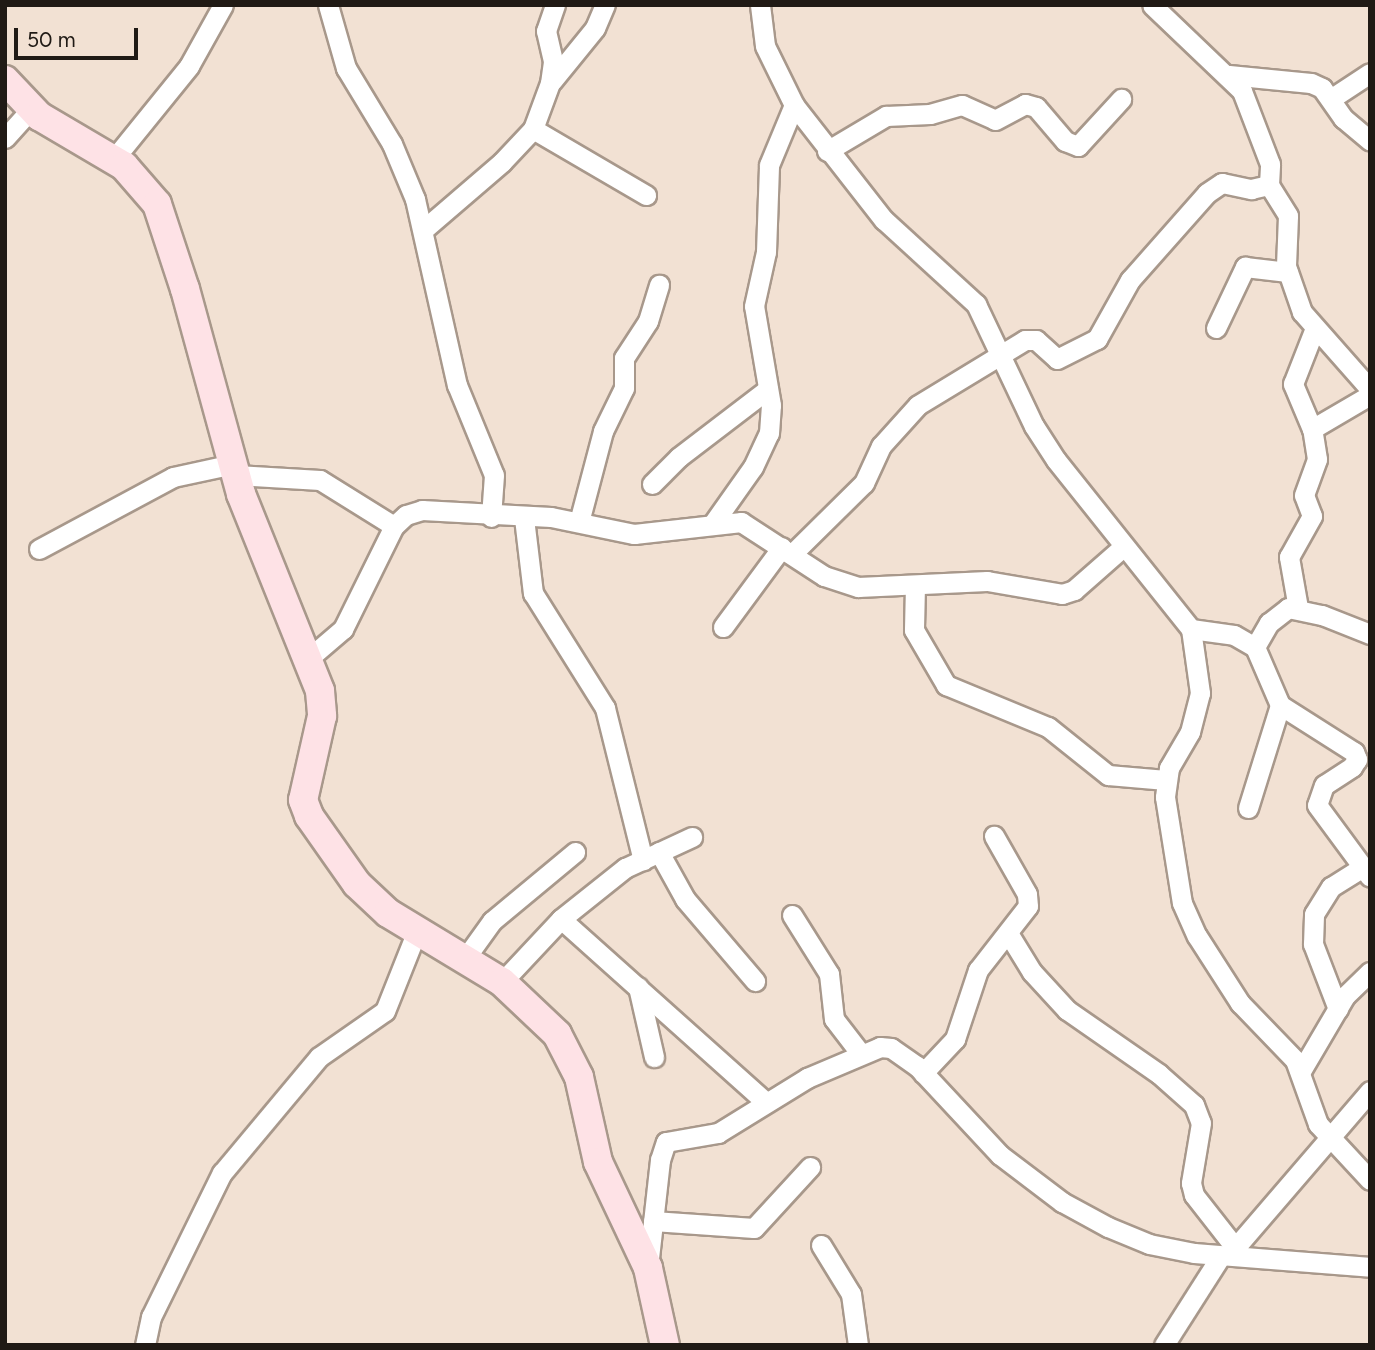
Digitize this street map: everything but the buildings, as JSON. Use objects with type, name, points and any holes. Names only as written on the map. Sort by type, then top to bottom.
[{"type":"street","points":[[113,160],[189,66],[223,5]]},
{"type":"street","points":[[328,5],[339,52],[403,166],[423,230],[457,386],[494,475],[491,517]]},
{"type":"street","points":[[423,230],[502,162],[533,129],[550,83],[553,61],[546,31],[555,5]]},
{"type":"street","points":[[550,83],[595,28],[605,5]]},
{"type":"street","points":[[760,5],[765,46],[794,105],[827,151],[884,220],[966,291],[1002,353],[1034,426],[1123,547],[1191,629],[1200,693],[1190,732],[1166,780],[1181,903],[1240,1003],[1287,1049],[1301,1071],[1318,1124],[1327,1137],[1370,1180]]},
{"type":"street","points":[[1152,5],[1229,75],[1247,100],[1272,173],[1269,185],[1288,216],[1288,272],[1302,312],[1370,392],[1312,429]]},
{"type":"street","points":[[1332,98],[1370,73]]},
{"type":"street","points":[[1229,75],[1311,83],[1332,98],[1343,118],[1370,141]]},
{"type":"street","points":[[5,80],[31,109],[113,160],[142,183],[166,228],[235,470],[309,658],[322,716],[305,781],[303,800],[309,816],[357,884],[416,933],[502,982],[557,1034],[571,1055],[598,1162],[648,1268],[665,1345]]},
{"type":"street","points":[[827,151],[886,116],[930,114],[962,105],[995,120],[1025,104],[1036,107],[1065,141],[1078,146],[1121,99]]},
{"type":"street","points":[[714,522],[765,445],[772,420],[754,306],[766,252],[769,165],[794,105]]},
{"type":"street","points":[[5,138],[31,109]]},
{"type":"street","points":[[533,129],[646,195]]},
{"type":"street","points":[[723,627],[787,551],[864,483],[881,446],[904,416],[1002,353],[1031,338],[1052,356],[1063,359],[1097,339],[1130,280],[1207,193],[1222,183],[1251,189],[1269,185]]},
{"type":"street","points":[[1216,328],[1245,267],[1288,272]]},
{"type":"street","points":[[579,522],[603,431],[624,388],[624,358],[648,321],[659,285]]},
{"type":"street","points":[[1298,608],[1289,558],[1312,516],[1304,495],[1317,465],[1312,429],[1293,384],[1315,328]]},
{"type":"street","points":[[652,484],[679,457],[768,389]]},
{"type":"street","points":[[39,549],[173,477],[235,470],[320,480],[394,526]]},
{"type":"street","points":[[309,658],[343,629],[394,526],[407,515],[422,510],[579,522],[634,534],[714,522],[741,522],[839,584],[1001,582],[1062,594],[1074,590],[1123,547]]},
{"type":"street","points":[[524,517],[533,593],[605,708],[651,856],[755,981]]},
{"type":"street","points":[[915,585],[914,630],[946,685],[1048,727],[1108,775],[1166,780]]},
{"type":"street","points":[[1255,647],[1280,611],[1298,608],[1370,634]]},
{"type":"street","points":[[1191,629],[1234,635],[1255,647],[1280,705],[1354,752],[1357,759],[1352,767],[1324,785],[1317,805],[1366,873],[1331,887],[1314,914],[1313,944],[1338,1009]]},
{"type":"street","points":[[1248,808],[1280,705]]},
{"type":"street","points":[[923,1073],[955,1040],[978,970],[1028,906],[1027,894],[994,836]]},
{"type":"street","points":[[502,982],[561,919],[651,856],[692,837]]},
{"type":"street","points":[[464,960],[492,921],[575,852]]},
{"type":"street","points":[[792,915],[829,974],[834,1019],[861,1054]]},
{"type":"street","points":[[561,919],[766,1102]]},
{"type":"street","points":[[145,1345],[151,1317],[222,1173],[319,1057],[384,1012],[416,933]]},
{"type":"street","points":[[1008,933],[1032,972],[1067,1010],[1159,1074],[1194,1105],[1201,1123],[1191,1182],[1194,1195],[1232,1253]]},
{"type":"street","points":[[1301,1071],[1338,1009],[1370,972]]},
{"type":"street","points":[[638,987],[654,1058]]},
{"type":"street","points":[[648,1268],[660,1160],[666,1142],[718,1133],[766,1102],[861,1054],[891,1048],[923,1073],[1000,1155],[1062,1202],[1149,1244],[1370,1267]]},
{"type":"street","points":[[1164,1345],[1232,1253],[1327,1137],[1370,1091]]},
{"type":"street","points":[[653,1221],[754,1228],[810,1167]]},
{"type":"street","points":[[821,1245],[850,1294],[858,1345]]}]
